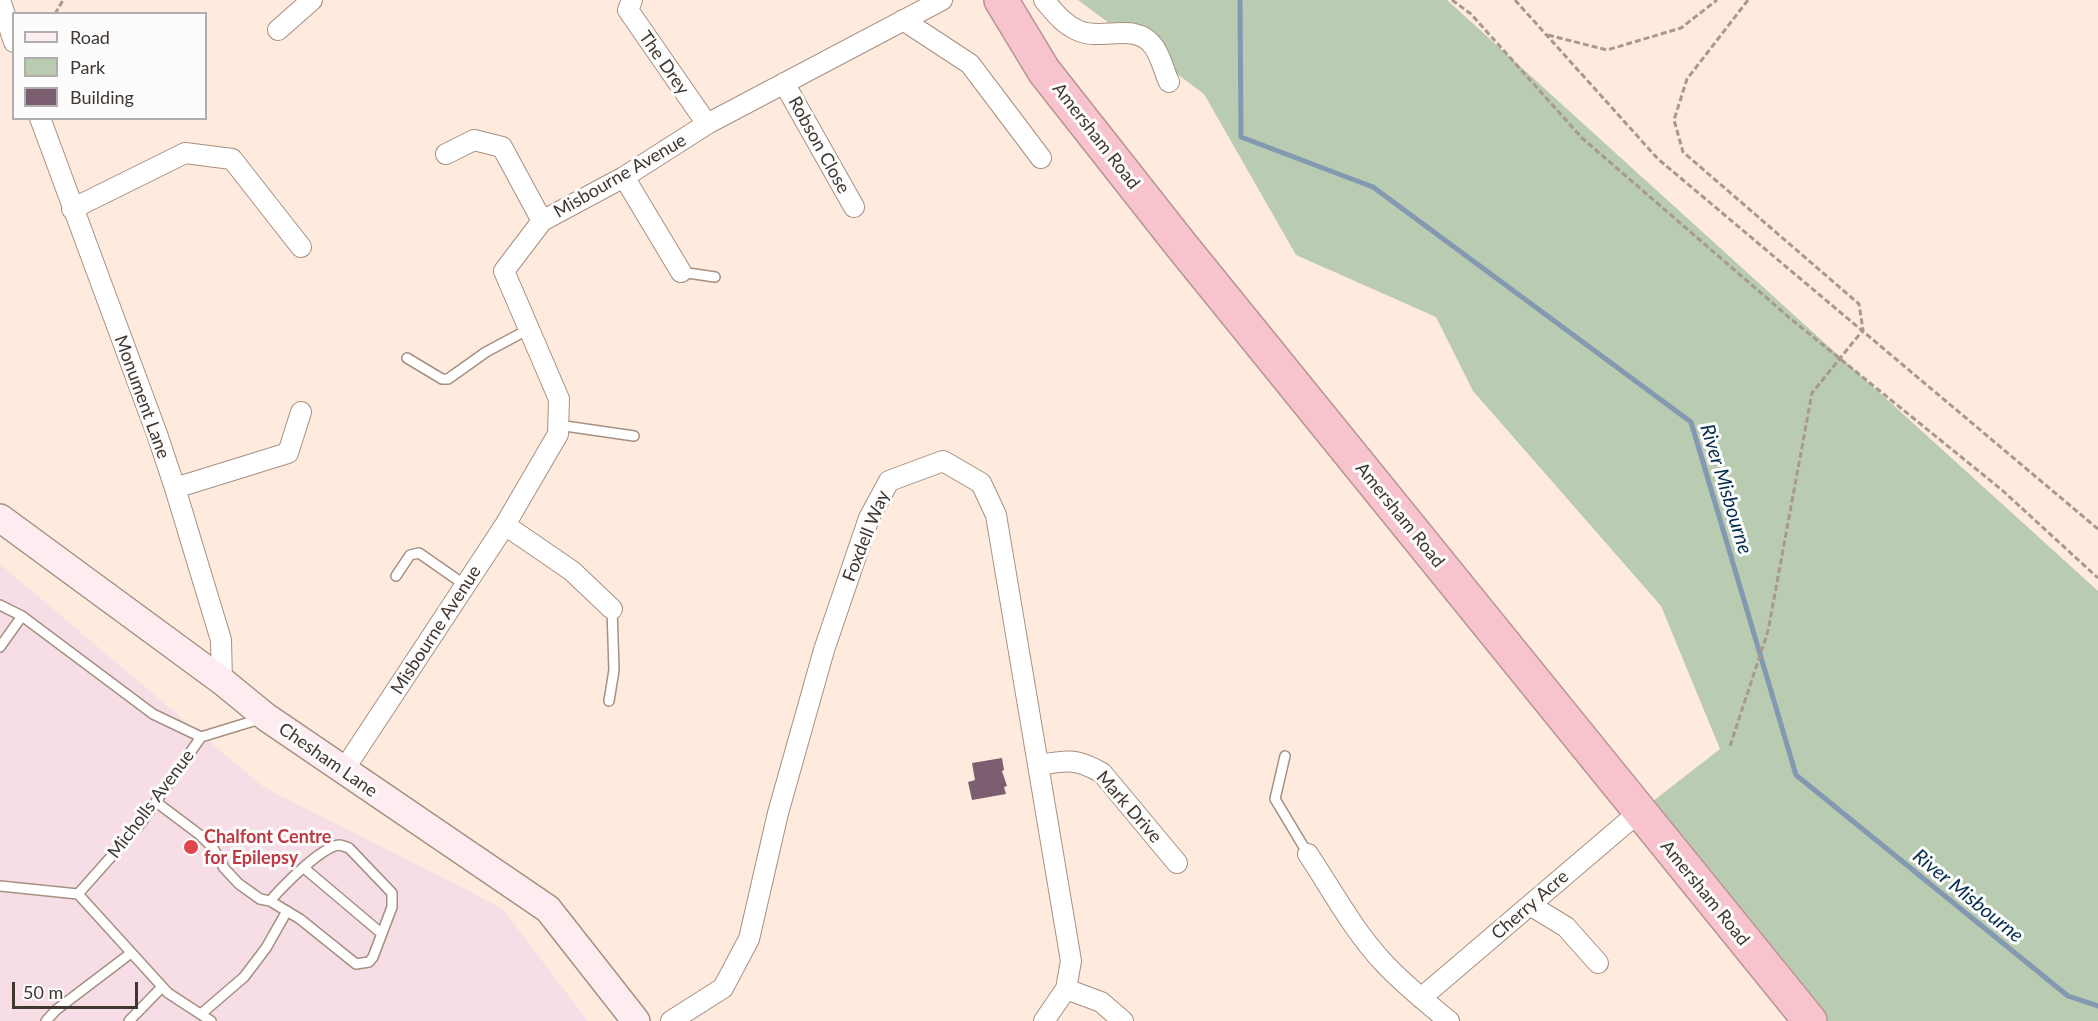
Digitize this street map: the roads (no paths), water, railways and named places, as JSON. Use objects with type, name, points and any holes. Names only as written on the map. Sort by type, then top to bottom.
[{"type":"highway","name":"Amersham Road","points":[[1002,0],[1044,70],[1181,245],[1810,1021]]},
{"type":"street","points":[[0,0],[12,36]]},
{"type":"street","points":[[278,30],[312,0]]},
{"type":"street","name":"The Drey","points":[[632,0],[628,10],[707,124]]},
{"type":"street","name":"Misbourne Avenue","points":[[343,771],[505,525],[558,434],[559,399],[504,271],[542,221],[624,177],[707,124],[942,0]]},
{"type":"street","points":[[1044,0],[1062,22],[1079,32],[1091,35],[1128,32],[1142,37],[1154,45],[1169,82]]},
{"type":"street","points":[[903,20],[970,64],[1041,158]]},
{"type":"street","name":"Robson Close","points":[[784,83],[854,207]]},
{"type":"street","name":"Monument Lane","points":[[41,120],[175,488],[221,640],[222,681]]},
{"type":"street","points":[[446,154],[474,140],[502,147],[542,221]]},
{"type":"street","points":[[72,209],[185,153],[232,159],[301,247]]},
{"type":"street","points":[[624,177],[681,272]]},
{"type":"street","points":[[175,488],[288,453],[301,412]]},
{"type":"street","name":"Foxdell Way","points":[[671,1021],[723,988],[749,939],[778,813],[824,650],[869,518],[888,481],[943,461],[981,483],[996,515],[1071,961],[1066,989],[1044,1021]]},
{"type":"street","name":"Chesham Lane","points":[[0,518],[222,681],[266,717],[548,909],[636,1021]]},
{"type":"street","points":[[505,525],[572,571],[612,609]]},
{"type":"street","name":"Mark Drive","points":[[1039,765],[1068,760],[1090,766],[1102,773],[1177,863]]},
{"type":"street","name":"Cherry Acre","points":[[1421,998],[1639,812]]},
{"type":"street","points":[[1308,854],[1347,915],[1382,961],[1449,1021]]},
{"type":"street","points":[[1530,905],[1566,927],[1598,963]]},
{"type":"street","points":[[1066,989],[1101,1002],[1124,1021]]},
{"type":"lane","points":[[681,272],[715,277]]},
{"type":"lane","points":[[407,358],[442,379],[448,379],[486,352],[529,329]]},
{"type":"lane","points":[[558,425],[634,436]]},
{"type":"lane","points":[[396,576],[410,555],[419,553],[465,585]]},
{"type":"lane","points":[[0,605],[22,616],[153,714],[201,737]]},
{"type":"lane","points":[[609,701],[614,670],[612,609]]},
{"type":"lane","points":[[0,647],[22,616]]},
{"type":"lane","name":"Micholls Avenue","points":[[78,894],[141,823],[201,737],[266,717]]},
{"type":"lane","points":[[1285,756],[1275,799],[1308,854]]},
{"type":"lane","points":[[156,802],[200,835],[213,848],[224,868],[238,884],[260,899],[270,901],[287,911],[356,964],[369,962],[373,957],[392,907],[392,893],[349,848],[340,845],[329,849],[304,868],[284,884],[270,901]]},
{"type":"lane","points":[[304,868],[381,933]]},
{"type":"lane","points":[[0,886],[78,894],[168,993],[211,1021]]},
{"type":"lane","points":[[201,1014],[244,977],[267,948],[287,911]]},
{"type":"lane","points":[[46,1021],[56,1010],[131,952]]},
{"type":"lane","points":[[129,1021],[162,987]]},
{"type":"waterway","name":"River Misbourne","points":[[1240,0],[1241,137],[1373,187],[1691,422],[1796,775],[2068,996],[2098,1006]]},
{"type":"place","name":"Chalfont Centre for Epilepsy","points":[[191,847]]}]
